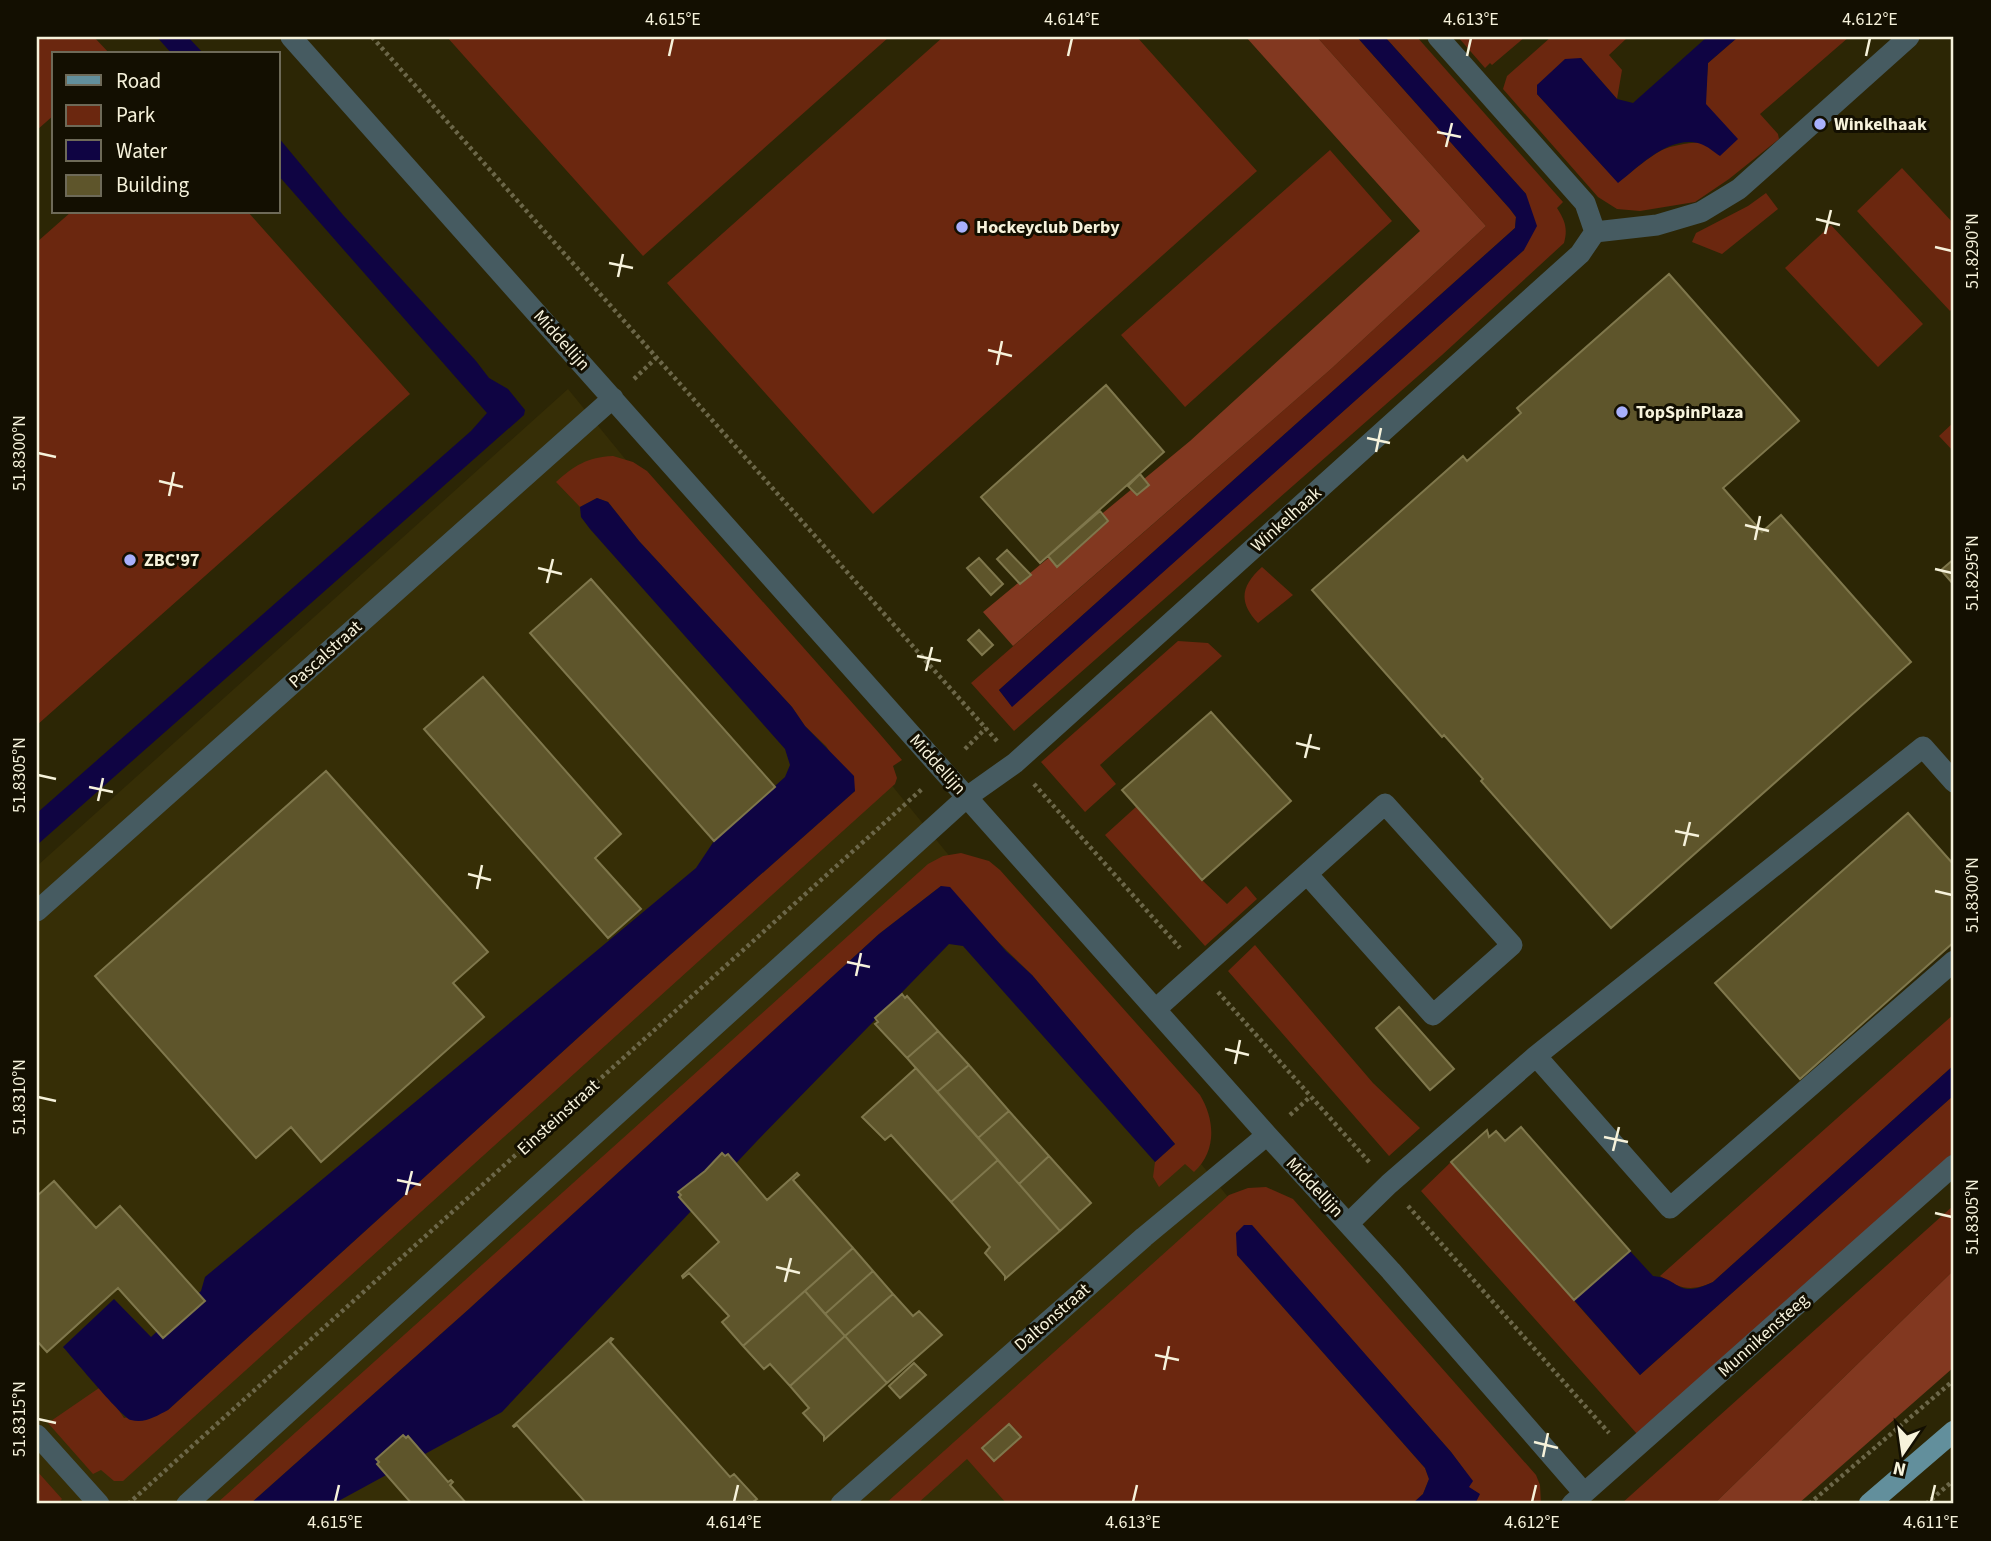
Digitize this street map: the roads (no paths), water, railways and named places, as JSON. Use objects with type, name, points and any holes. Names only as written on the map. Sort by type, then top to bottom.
[{"type":"main road","points":[[1869,1504],[1954,1431]]},
{"type":"street","name":"Middellijn","points":[[291,37],[1267,1135],[1349,1223],[1578,1498]]},
{"type":"street","points":[[1438,37],[1585,203],[1595,232],[1657,225],[1701,212],[1739,189],[1909,37]]},
{"type":"street","name":"Winkelhaak","points":[[967,797],[1016,763],[1580,254],[1595,232]]},
{"type":"street","name":"Pascalstraat","points":[[37,911],[613,398]]},
{"type":"street","points":[[1349,1223],[1389,1184],[1536,1056],[1923,747],[1954,782]]},
{"type":"street","points":[[187,1504],[967,797]]},
{"type":"street","points":[[1156,1009],[1385,804],[1512,945],[1433,1015],[1307,874]]},
{"type":"street","points":[[1536,1056],[1670,1208],[1954,961]]},
{"type":"street","name":"Daltonstraat","points":[[841,1504],[1144,1237],[1267,1135]]},
{"type":"street","name":"Munnikensteeg","points":[[1578,1498],[1954,1165]]},
{"type":"street","points":[[37,1435],[99,1504]]},
{"type":"water","points":[[157,37],[188,37],[202,52],[170,52]]},
{"type":"water","points":[[1357,37],[1385,37],[1526,194],[1537,226],[1524,250],[1012,707],[999,690],[1515,228],[1516,217],[1510,209]]},
{"type":"water","points":[[1707,37],[1738,37],[1708,63],[1706,104],[1738,139],[1720,156],[1701,144],[1678,143],[1656,153],[1618,183],[1537,94],[1537,85],[1565,59],[1581,58],[1617,99],[1633,103]]},
{"type":"water","points":[[280,139],[343,215],[489,378],[508,389],[525,410],[524,415],[37,845],[37,813],[471,431],[487,413],[280,177]]},
{"type":"water","points":[[597,498],[608,502],[639,541],[792,707],[805,726],[854,776],[855,791],[636,985],[168,1410],[146,1420],[131,1420],[63,1347],[114,1299],[151,1337],[201,1291],[205,1277],[696,868],[714,841],[785,777],[790,765],[785,749],[581,517],[580,507]]},
{"type":"water","points":[[941,886],[950,887],[1006,951],[1032,975],[1175,1144],[1155,1162],[963,946],[949,944],[757,1141],[502,1412],[333,1504],[250,1504],[469,1309],[879,934]]},
{"type":"water","points":[[1954,1065],[1954,1095],[1640,1375],[1574,1300],[1630,1251],[1653,1276],[1669,1280],[1685,1289],[1713,1282]]},
{"type":"water","points":[[1244,1225],[1252,1225],[1451,1452],[1473,1481],[1469,1487],[1480,1494],[1475,1504],[1412,1504],[1423,1494],[1429,1479],[1425,1468],[1237,1255],[1236,1233]]},
{"type":"place","name":"Winkelhaak","points":[[1820,124]]},
{"type":"place","name":"Hockeyclub Derby","points":[[962,227]]},
{"type":"place","name":"TopSpinPlaza","points":[[1622,412]]},
{"type":"place","name":"ZBC'97","points":[[130,560]]}]
